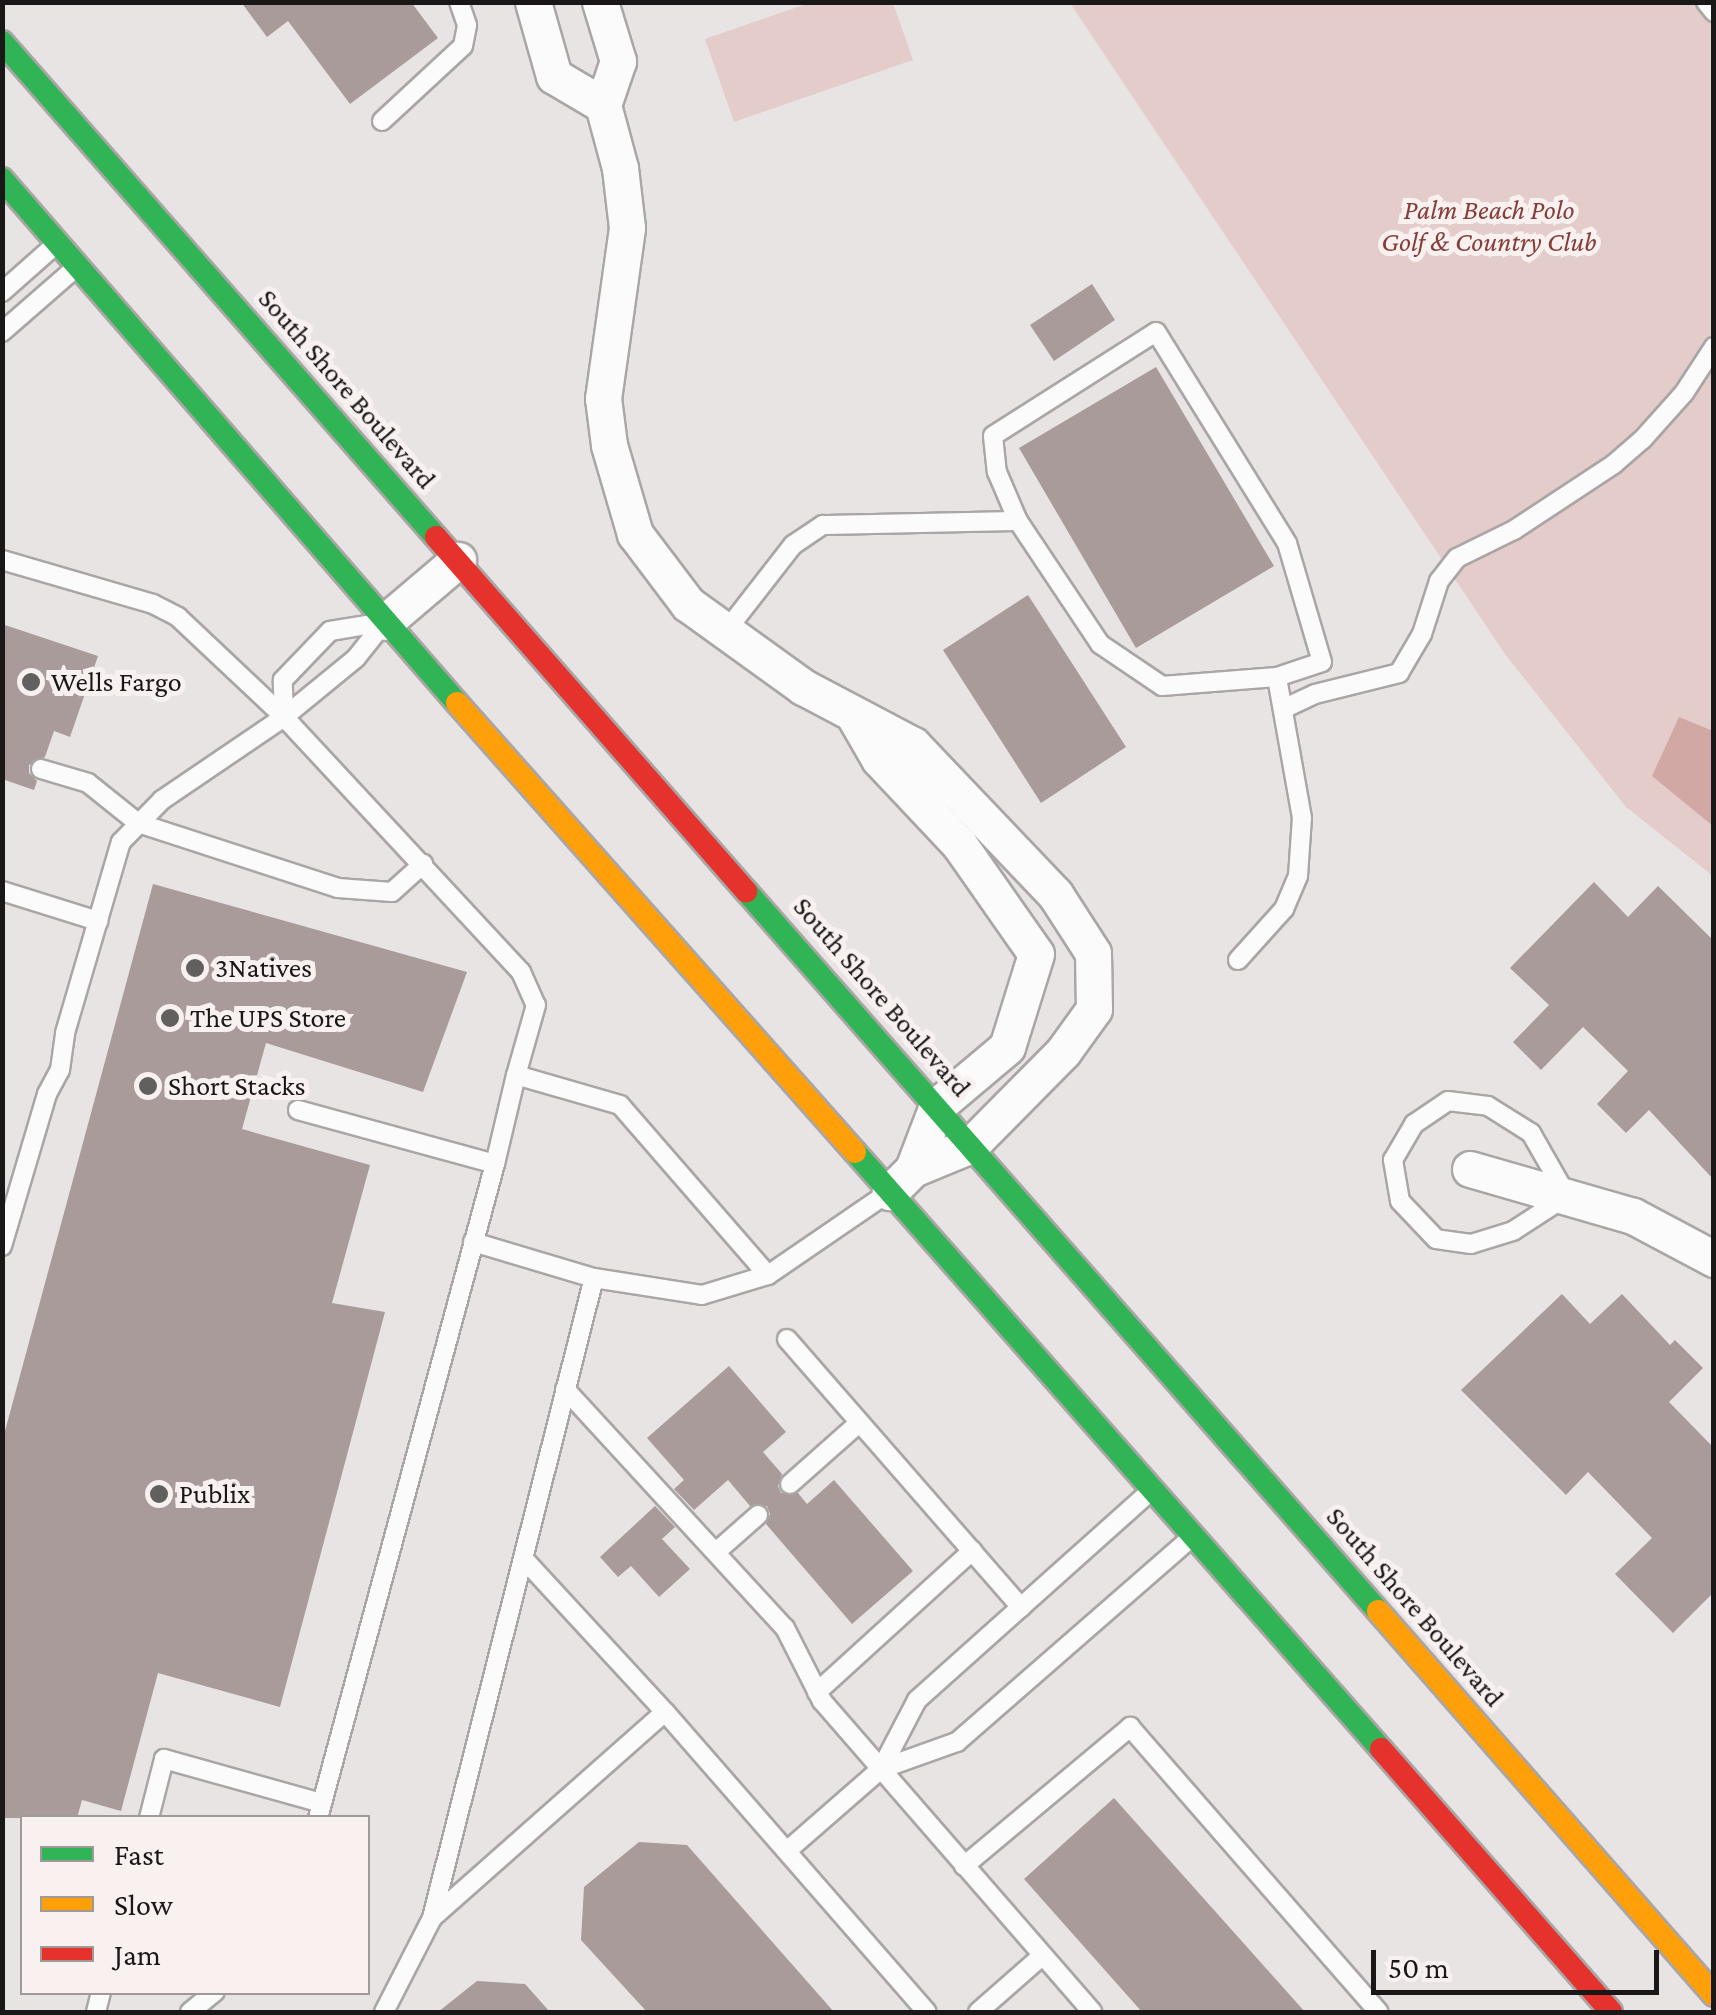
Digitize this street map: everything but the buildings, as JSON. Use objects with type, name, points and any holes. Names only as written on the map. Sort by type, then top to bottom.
[{"type":"street","points":[[533,2],[554,76],[602,105]]},
{"type":"street","points":[[600,2],[618,61],[602,105],[620,168],[627,228],[602,398],[609,445],[635,534],[688,604],[803,687],[914,745],[1055,894],[1093,953],[1094,1009],[1063,1052],[972,1144],[901,1180]]},
{"type":"street","name":"South Shore Boulevard","points":[[2,42],[972,1144],[1714,1996]]},
{"type":"street","points":[[2,179],[384,622],[901,1180],[1193,1537],[1611,2012]]},
{"type":"street","points":[[384,622],[458,560]]},
{"type":"street","points":[[852,713],[879,759],[958,844],[1036,954],[1006,1047],[937,1106],[901,1180]]},
{"type":"street","points":[[1470,1169],[1633,1216],[1714,1259]]},
{"type":"lane","points":[[382,120],[463,46],[467,25],[459,2]]},
{"type":"lane","points":[[1706,2],[1714,12]]},
{"type":"lane","points":[[2,292],[58,242]]},
{"type":"lane","points":[[2,332],[78,265]]},
{"type":"lane","points":[[1156,332],[1287,543],[1322,662],[1277,677],[1162,686],[1100,644],[1018,521],[997,472],[993,436],[1156,332]]},
{"type":"lane","points":[[1283,709],[1315,694],[1398,672],[1422,634],[1438,581],[1457,558],[1514,530],[1614,464],[1642,440],[1684,393],[1714,348]]},
{"type":"lane","points":[[726,631],[793,545],[823,525],[1018,521]]},
{"type":"lane","points":[[2,560],[153,604],[178,617],[284,717],[422,864],[521,972],[536,1005],[320,1810],[164,1759],[149,1815]]},
{"type":"lane","points":[[284,717],[283,680],[330,631],[384,622]]},
{"type":"lane","points":[[2,1246],[47,1094],[60,1070],[65,1033],[121,842],[162,800],[284,717],[356,658],[384,622]]},
{"type":"lane","points":[[1238,960],[1284,909],[1298,876],[1302,818],[1277,677]]},
{"type":"lane","points":[[41,769],[88,783],[138,823],[338,888],[392,892],[422,864]]},
{"type":"lane","points":[[2,891],[98,921]]},
{"type":"lane","points":[[516,1075],[620,1106],[768,1275]]},
{"type":"lane","points":[[1448,1100],[1488,1106],[1531,1133],[1567,1196],[1513,1231],[1471,1244],[1436,1239],[1400,1202],[1393,1160],[1414,1124],[1448,1100]]},
{"type":"lane","points":[[298,1110],[494,1164]]},
{"type":"lane","points":[[473,1242],[594,1278],[702,1295],[768,1275],[901,1180]]},
{"type":"lane","points":[[384,2012],[432,1918],[594,1278]]},
{"type":"lane","points":[[787,1339],[1021,1607]]},
{"type":"lane","points":[[565,1389],[784,1628],[817,1692],[1092,2012]]},
{"type":"lane","points":[[790,1484],[860,1423]]},
{"type":"lane","points":[[788,1850],[881,1769],[917,1700],[1154,1489]]},
{"type":"lane","points":[[716,1552],[758,1515]]},
{"type":"lane","points":[[881,1769],[957,1742],[1193,1537]]},
{"type":"lane","points":[[817,1692],[972,1551]]},
{"type":"lane","points":[[523,1558],[788,1850],[927,2012]]},
{"type":"lane","points":[[432,1918],[665,1712]]},
{"type":"lane","points":[[964,1866],[1130,1727],[1379,2012]]},
{"type":"lane","points":[[978,2012],[1042,1956]]},
{"type":"lane","points":[[190,2012],[211,1995]]},
{"type":"green space","points":[[809,3],[893,3],[913,60],[734,122],[705,39]]},
{"type":"green space","name":"Palm Beach Polo Golf & Country Club","points":[[1070,3],[1713,3],[1713,876],[1626,807],[1505,654]]},
{"type":"shaded area","points":[[1679,717],[1713,731],[1713,826],[1652,776]]},
{"type":"traffic: fast","points":[[2,42],[436,537]]},
{"type":"traffic: fast","points":[[2,179],[457,703]]},
{"type":"traffic: fast","points":[[746,891],[1378,1611]]},
{"type":"traffic: fast","points":[[855,1152],[1381,1749]]},
{"type":"traffic: slow","points":[[457,703],[855,1152]]},
{"type":"traffic: slow","points":[[1378,1611],[1714,1995]]},
{"type":"traffic: jam","points":[[436,537],[746,891]]},
{"type":"traffic: jam","points":[[1381,1749],[1611,2012]]},
{"type":"place","name":"Wells Fargo","points":[[31,682]]},
{"type":"place","name":"3Natives","points":[[195,968]]},
{"type":"place","name":"The UPS Store","points":[[170,1018]]},
{"type":"place","name":"Short Stacks","points":[[148,1086]]},
{"type":"place","name":"Publix","points":[[159,1494]]}]
